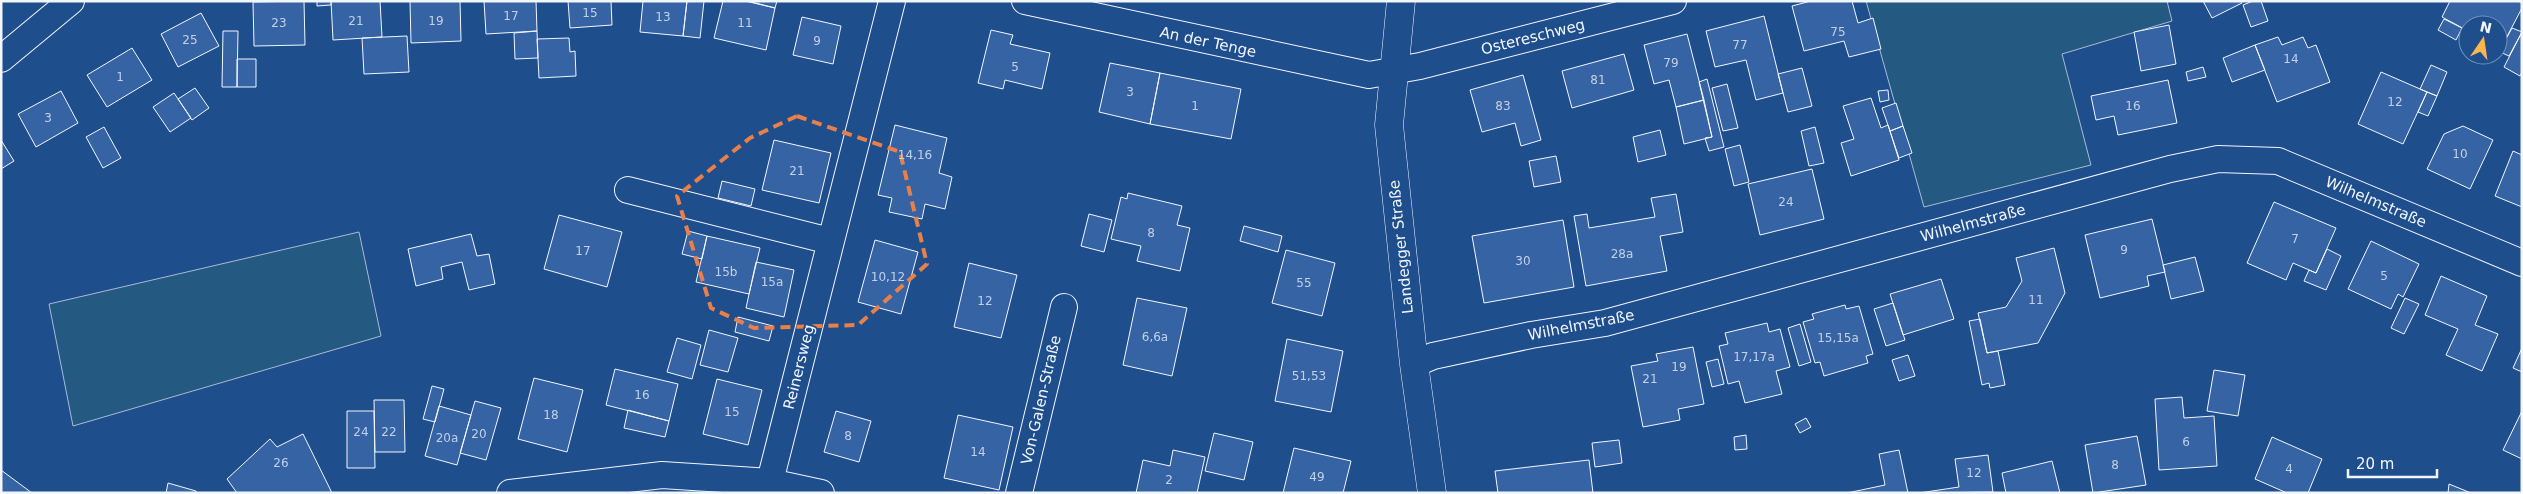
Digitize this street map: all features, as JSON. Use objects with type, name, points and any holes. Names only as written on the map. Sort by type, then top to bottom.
[{"type":"main road","name":"Landegger Straße","points":[[1401,1],[1389,125],[1414,364],[1432,493]]},
{"type":"street","points":[[1,58],[71,1]]},
{"type":"street","name":"Reinersweg","points":[[769,487],[892,1]]},
{"type":"street","name":"An der Tenge","points":[[1025,1],[1342,71],[1368,75],[1393,72]]},
{"type":"street","name":"Ostereschweg","points":[[1393,72],[1673,1]]},
{"type":"street","name":"Wilhelmstraße","points":[[1414,364],[1433,356],[1531,335],[1605,323],[2170,169],[2218,159],[2278,161],[2522,263]]},
{"type":"street","points":[[628,190],[830,241]]},
{"type":"street","name":"Von-Galen-Straße","points":[[1019,493],[1064,307]]},
{"type":"street","points":[[510,493],[662,475],[821,493]]},
{"type":"highlighted area","points":[[797,116],[900,152],[927,264],[858,325],[754,328],[711,308],[677,196],[750,138]]},
{"type":"shaded area","points":[[1866,1],[2167,1],[2172,21],[2062,54],[2091,165],[1924,207]]},
{"type":"shaded area","points":[[359,232],[381,336],[73,426],[49,304]]},
{"type":"building","points":[[304,1],[305,45],[254,46],[253,2]]},
{"type":"building","points":[[317,1],[331,1],[331,5],[317,6]]},
{"type":"building","points":[[331,1],[380,1],[382,37],[333,40]]},
{"type":"building","points":[[410,1],[460,1],[461,41],[411,43]]},
{"type":"building","points":[[484,1],[536,1],[537,31],[486,34]]},
{"type":"building","points":[[568,1],[611,1],[612,25],[570,28]]},
{"type":"building","points":[[643,1],[687,1],[683,36],[640,32]]},
{"type":"building","points":[[687,1],[704,1],[700,38],[683,36]]},
{"type":"building","points":[[723,1],[745,1],[775,8],[766,50],[714,38]]},
{"type":"building","points":[[748,1],[777,1],[775,8]]},
{"type":"building","points":[[1811,1],[1852,1],[1858,23],[1873,18],[1881,49],[1849,57],[1844,41],[1804,51],[1792,6]]},
{"type":"building","points":[[2203,1],[2241,1],[2242,3],[2212,18]]},
{"type":"building","points":[[2253,1],[2261,1],[2268,21],[2251,27],[2243,5]]},
{"type":"building","points":[[2450,1],[2518,1],[2522,3],[2522,8],[2508,35],[2508,15],[2458,15],[2458,26],[2442,17]]},
{"type":"building","points":[[201,13],[219,46],[178,67],[161,34]]},
{"type":"building","points":[[1764,16],[1783,93],[1756,100],[1746,60],[1715,67],[1706,31]]},
{"type":"building","points":[[802,17],[841,26],[833,64],[793,55]]},
{"type":"building","points":[[2444,19],[2458,26],[2458,36],[2456,40],[2438,30]]},
{"type":"building","points":[[2169,25],[2176,64],[2141,71],[2134,32]]},
{"type":"building","points":[[2512,28],[2522,32],[2509,56],[2508,56],[2508,35]]},
{"type":"building","points":[[991,30],[1013,35],[1010,44],[1050,53],[1042,89],[1005,80],[1003,89],[978,83]]},
{"type":"building","points":[[223,31],[238,31],[237,87],[222,87]]},
{"type":"building","points":[[537,31],[538,58],[515,59],[514,33]]},
{"type":"building","points":[[2522,32],[2522,72],[2520,76],[2504,67],[2508,65],[2508,59]]},
{"type":"building","points":[[1687,34],[1704,100],[1676,107],[1669,80],[1654,84],[1644,45]]},
{"type":"building","points":[[407,36],[409,72],[364,74],[362,38]]},
{"type":"building","points":[[2278,37],[2282,45],[2303,37],[2308,48],[2316,45],[2330,82],[2277,102],[2255,45]]},
{"type":"building","points":[[569,38],[570,52],[575,51],[576,76],[539,78],[537,39]]},
{"type":"building","points":[[2255,45],[2265,70],[2232,82],[2223,58]]},
{"type":"building","points":[[132,48],[152,80],[107,107],[87,75]]},
{"type":"building","points":[[1624,54],[1634,90],[1572,108],[1562,71]]},
{"type":"building","points":[[237,59],[256,59],[256,87],[237,87]]},
{"type":"building","points":[[1110,63],[1160,73],[1150,124],[1099,112]]},
{"type":"building","points":[[2431,65],[2447,72],[2437,96],[2420,89]]},
{"type":"building","points":[[2203,67],[2206,77],[2188,81],[2186,72]]},
{"type":"building","points":[[1802,68],[1812,106],[1788,112],[1778,74]]},
{"type":"building","points":[[2381,72],[2427,92],[2403,144],[2358,124]]},
{"type":"building","points":[[1160,73],[1241,89],[1231,139],[1150,124]]},
{"type":"building","points":[[1523,75],[1541,140],[1521,146],[1515,123],[1482,132],[1470,90]]},
{"type":"building","points":[[1707,79],[1724,147],[1709,151],[1705,138],[1712,137],[1699,82]]},
{"type":"building","points":[[2168,80],[2177,123],[2118,135],[2114,116],[2096,120],[2091,96]]},
{"type":"building","points":[[1727,84],[1738,128],[1723,131],[1712,88]]},
{"type":"building","points":[[195,88],[209,108],[192,120],[178,99]]},
{"type":"building","points":[[1888,90],[1889,100],[1880,102],[1878,91]]},
{"type":"building","points":[[61,91],[78,123],[36,147],[18,114]]},
{"type":"building","points":[[2427,92],[2437,96],[2428,116],[2418,112]]},
{"type":"building","points":[[174,93],[191,118],[170,132],[153,107]]},
{"type":"building","points":[[1871,98],[1881,128],[1888,125],[1899,160],[1851,176],[1841,143],[1854,139],[1843,106]]},
{"type":"building","points":[[1704,100],[1712,137],[1684,144],[1676,107]]},
{"type":"building","points":[[1896,103],[1903,126],[1890,131],[1882,108]]},
{"type":"building","points":[[895,125],[947,138],[939,173],[952,177],[945,209],[925,204],[922,219],[889,212],[892,198],[878,195]]},
{"type":"building","points":[[1903,126],[1912,153],[1899,158],[1890,131]]},
{"type":"building","points":[[2463,126],[2493,140],[2470,189],[2427,169],[2444,134]]},
{"type":"building","points":[[104,127],[121,158],[103,168],[86,137]]},
{"type":"building","points":[[1815,127],[1824,163],[1809,166],[1801,131]]},
{"type":"building","points":[[1660,130],[1666,155],[1638,162],[1633,137]]},
{"type":"building","points":[[1,140],[14,161],[1,169]]},
{"type":"building","points":[[774,140],[831,153],[819,203],[762,190]]},
{"type":"building","points":[[1740,145],[1749,182],[1734,186],[1725,149]]},
{"type":"building","points":[[2513,151],[2522,155],[2522,207],[2495,196]]},
{"type":"building","points":[[1556,156],[1561,182],[1534,187],[1529,161]]},
{"type":"building","points":[[1812,169],[1824,219],[1760,235],[1748,184]]},
{"type":"building","points":[[722,181],[755,189],[751,206],[718,198]]},
{"type":"building","points":[[1128,193],[1182,206],[1177,225],[1190,228],[1180,271],[1137,261],[1141,246],[1111,239],[1121,197],[1127,199]]},
{"type":"building","points":[[1676,194],[1683,232],[1660,236],[1667,271],[1586,286],[1574,216],[1587,214],[1589,228],[1655,217],[1651,198]]},
{"type":"building","points":[[2274,202],[2336,228],[2316,273],[2293,263],[2286,280],[2247,263]]},
{"type":"building","points":[[1089,214],[1112,220],[1104,252],[1081,246]]},
{"type":"building","points":[[559,215],[622,232],[607,287],[544,269]]},
{"type":"building","points":[[2152,219],[2165,272],[2147,276],[2149,286],[2100,298],[2085,235]]},
{"type":"building","points":[[1563,220],[1574,287],[1484,303],[1472,236]]},
{"type":"building","points":[[1244,226],[1282,236],[1278,252],[1240,241]]},
{"type":"building","points":[[688,231],[707,236],[702,259],[682,254]]},
{"type":"building","points":[[471,234],[477,256],[489,254],[495,284],[469,290],[462,262],[441,267],[443,279],[416,286],[408,249]]},
{"type":"building","points":[[707,236],[760,248],[749,294],[696,282]]},
{"type":"building","points":[[875,240],[918,252],[901,314],[858,302]]},
{"type":"building","points":[[2371,241],[2419,264],[2403,297],[2398,294],[2391,309],[2348,289]]},
{"type":"building","points":[[2054,248],[2065,293],[2038,343],[1987,353],[1978,313],[2006,307],[2022,281],[2016,258]]},
{"type":"building","points":[[2327,249],[2341,256],[2326,290],[2304,281],[2309,270],[2316,273]]},
{"type":"building","points":[[1286,250],[1335,263],[1322,316],[1272,303]]},
{"type":"building","points":[[2195,257],[2204,291],[2171,299],[2163,265]]},
{"type":"building","points":[[756,262],[794,270],[784,317],[746,308]]},
{"type":"building","points":[[969,263],[1017,275],[1001,338],[954,327]]},
{"type":"building","points":[[2441,276],[2487,296],[2475,325],[2498,334],[2482,371],[2446,355],[2458,329],[2425,315]]},
{"type":"building","points":[[1941,279],[1954,319],[1903,335],[1890,294]]},
{"type":"building","points":[[1137,298],[1187,308],[1172,376],[1123,365]]},
{"type":"building","points":[[2405,298],[2419,304],[2404,334],[2391,328]]},
{"type":"building","points":[[1893,303],[1905,340],[1886,346],[1874,309]]},
{"type":"building","points":[[1845,305],[1846,309],[1859,306],[1873,354],[1866,356],[1868,363],[1824,376],[1820,362],[1815,363],[1803,322],[1814,319],[1812,314]]},
{"type":"building","points":[[738,317],[773,326],[769,341],[735,332]]},
{"type":"building","points":[[1980,319],[1987,353],[1998,351],[2005,385],[1990,388],[1989,383],[1982,385],[1969,321]]},
{"type":"building","points":[[1767,323],[1769,332],[1780,329],[1790,367],[1776,371],[1782,394],[1745,403],[1739,381],[1728,384],[1719,346],[1728,344],[1725,333]]},
{"type":"building","points":[[1800,324],[1811,362],[1799,366],[1788,328]]},
{"type":"building","points":[[709,330],[738,338],[728,372],[700,365]]},
{"type":"building","points":[[677,338],[701,345],[692,379],[667,372]]},
{"type":"building","points":[[1287,339],[1343,351],[1331,412],[1275,401]]},
{"type":"building","points":[[1693,347],[1704,404],[1678,409],[1680,420],[1643,427],[1631,366],[1658,361],[1656,354]]},
{"type":"building","points":[[2522,348],[2522,372],[2513,368]]},
{"type":"building","points":[[1908,355],[1915,376],[1899,381],[1892,360]]},
{"type":"building","points":[[1718,359],[1724,384],[1712,387],[1706,362]]},
{"type":"building","points":[[615,369],[678,384],[669,421],[606,405]]},
{"type":"building","points":[[2214,370],[2245,375],[2238,416],[2207,411]]},
{"type":"building","points":[[534,378],[583,390],[567,452],[518,439]]},
{"type":"building","points":[[717,379],[762,390],[748,445],[703,434]]},
{"type":"building","points":[[432,386],[444,389],[435,422],[423,419]]},
{"type":"building","points":[[2182,397],[2184,418],[2214,416],[2217,466],[2159,470],[2155,399]]},
{"type":"building","points":[[374,400],[404,400],[405,452],[375,452]]},
{"type":"building","points":[[475,401],[501,408],[486,460],[460,453]]},
{"type":"building","points":[[439,406],[471,415],[457,465],[425,456]]},
{"type":"building","points":[[628,410],[669,421],[665,437],[624,428]]},
{"type":"building","points":[[347,411],[374,411],[375,468],[347,468]]},
{"type":"building","points":[[836,411],[871,421],[859,462],[824,452]]},
{"type":"building","points":[[2522,411],[2522,459],[2503,450]]},
{"type":"building","points":[[958,415],[1013,427],[999,490],[944,478]]},
{"type":"building","points":[[1806,418],[1811,427],[1800,433],[1795,424]]},
{"type":"building","points":[[1214,433],[1253,442],[1244,480],[1205,471]]},
{"type":"building","points":[[303,434],[332,493],[237,493],[227,479],[270,439],[277,447]]},
{"type":"building","points":[[1746,435],[1747,449],[1735,450],[1734,437]]},
{"type":"building","points":[[2137,436],[2146,485],[2093,493],[2085,445]]},
{"type":"building","points":[[2272,437],[2322,459],[2308,493],[2287,493],[2255,479]]},
{"type":"building","points":[[1619,440],[1622,463],[1595,467],[1592,443]]},
{"type":"building","points":[[1294,448],[1351,461],[1343,493],[1283,493]]},
{"type":"building","points":[[1173,450],[1205,457],[1197,493],[1136,493],[1143,460],[1170,466]]},
{"type":"building","points":[[1899,450],[1908,493],[1847,493],[1885,485],[1879,454]]},
{"type":"building","points":[[1988,455],[1993,492],[1919,493],[1959,487],[1955,459]]},
{"type":"building","points":[[1589,460],[1593,493],[1498,493],[1495,471]]},
{"type":"building","points":[[2052,461],[2060,493],[2006,493],[2002,473]]},
{"type":"building","points":[[1,470],[32,493],[1,493]]},
{"type":"building","points":[[168,483],[196,491],[196,493],[166,493]]},
{"type":"building","points":[[2449,484],[2471,493],[2448,493]]}]
